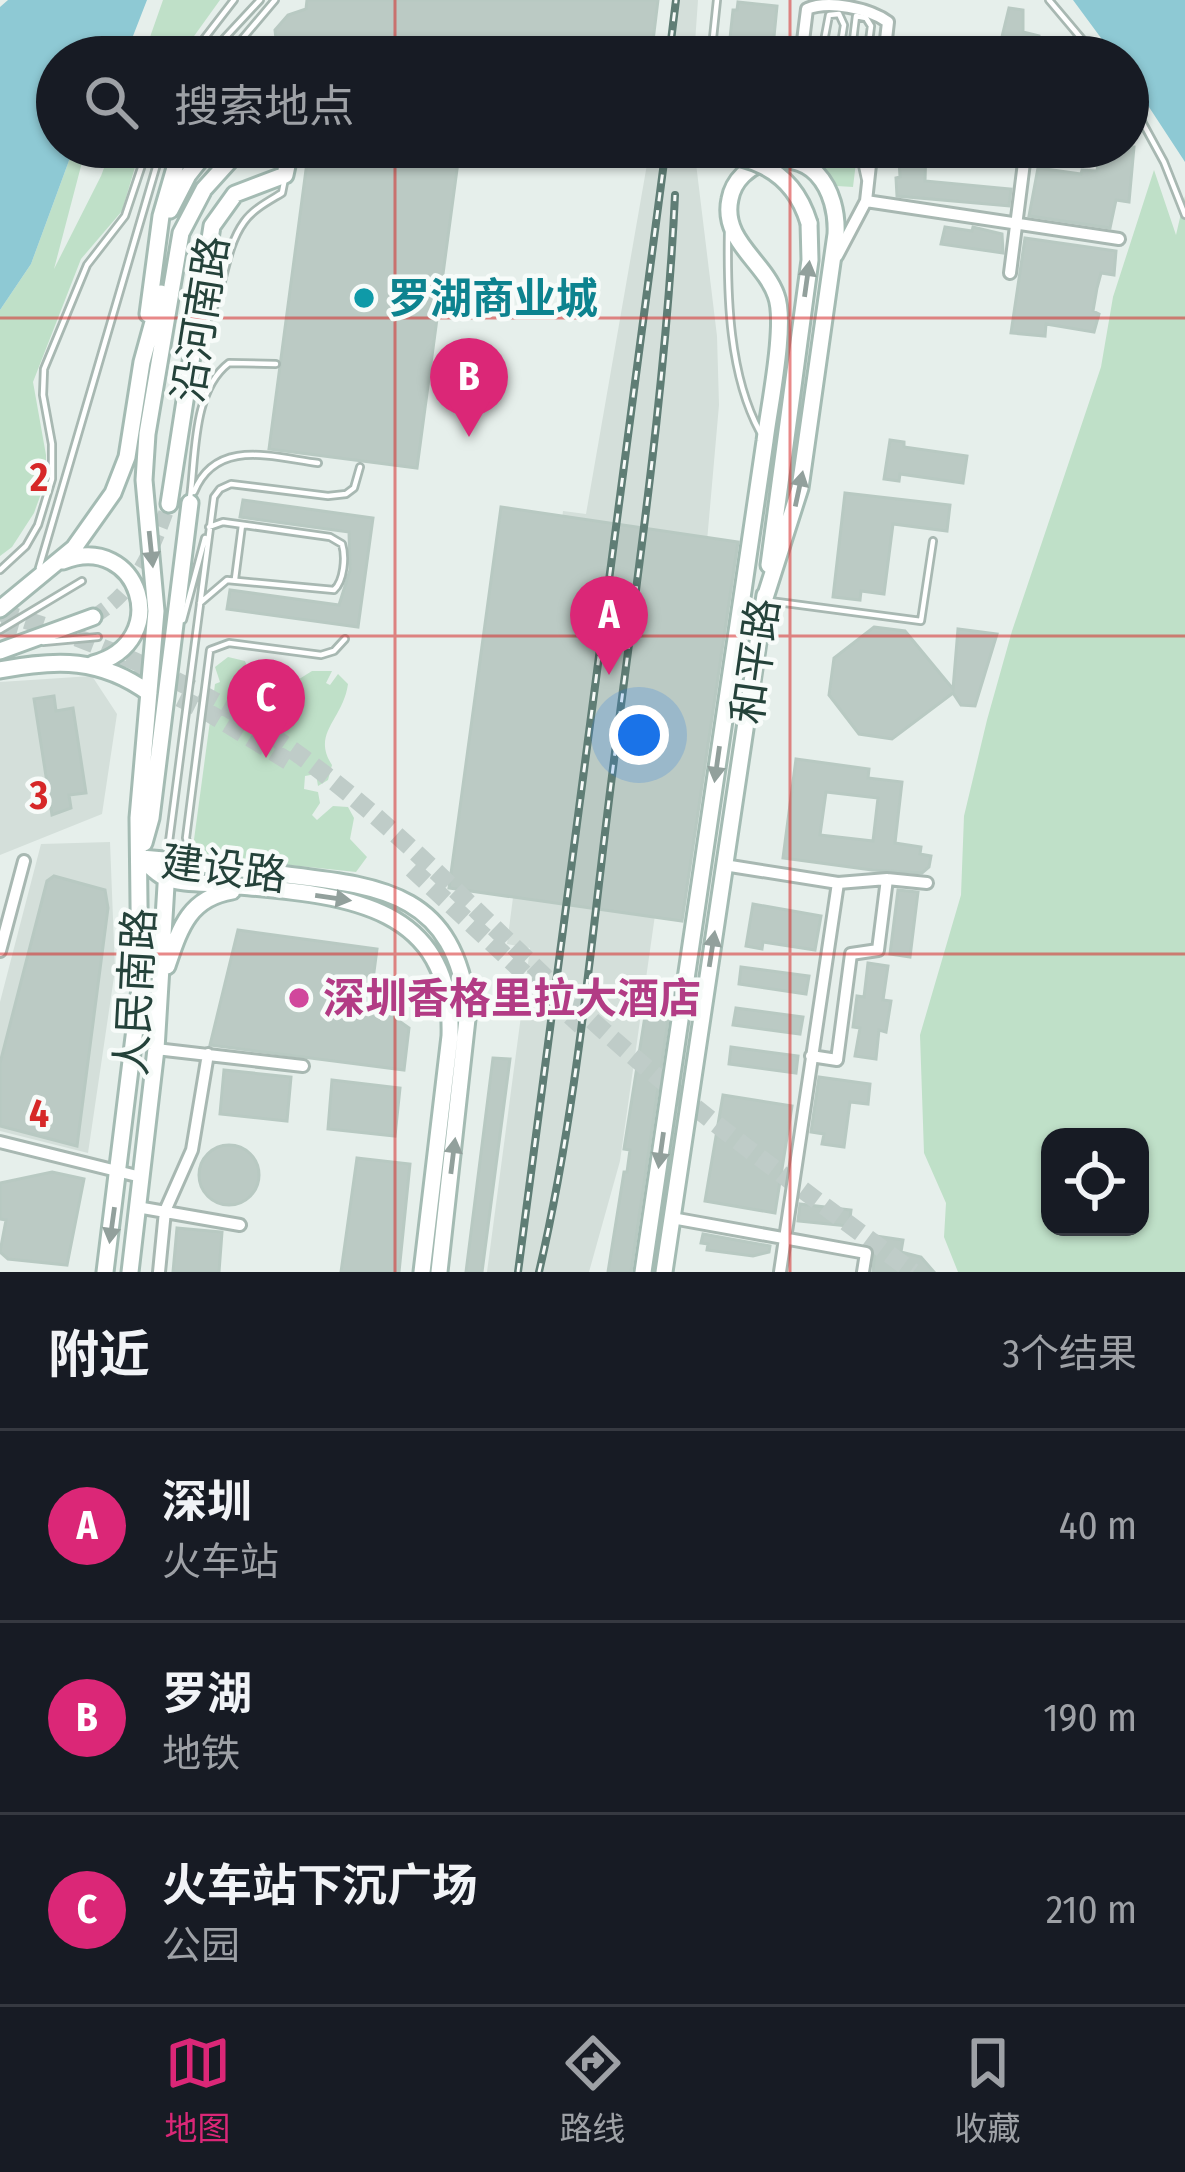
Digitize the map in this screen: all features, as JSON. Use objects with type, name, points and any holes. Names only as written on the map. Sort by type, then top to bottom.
[{"type":"main road","points":[[144,480],[142,362],[154,260],[175,168]]},
{"type":"main road","points":[[154,260],[179,190],[195,168]]},
{"type":"main road","points":[[142,362],[176,251],[204,189],[223,168]]},
{"type":"main road","points":[[286,176],[287,168]]},
{"type":"main road","points":[[728,208],[734,186],[752,168]]},
{"type":"main road","name":"和平路","points":[[664,1272],[764,601],[811,243],[805,209],[790,184],[768,168]]},
{"type":"main road","points":[[764,601],[800,488],[833,264],[836,213],[824,184],[809,168]]},
{"type":"main road","name":"沿河南路","points":[[169,504],[208,243],[217,214],[235,194],[286,176]]},
{"type":"main road","name":"和平路","points":[[643,1272],[765,441],[778,302],[733,230],[728,208]]},
{"type":"main road","points":[[144,480],[176,251]]},
{"type":"main road","name":"沿河南路","points":[[0,609],[58,564],[88,532],[122,475],[142,362]]},
{"type":"main road","name":"人民南路","points":[[105,1272],[137,1034],[138,818],[155,639],[144,480]]},
{"type":"main road","points":[[140,858],[151,818],[190,503]]},
{"type":"main road","points":[[58,564],[84,556],[103,558],[122,568],[136,587],[140,612],[130,643],[118,656],[93,664]]},
{"type":"main road","points":[[0,641],[93,616],[0,651]]},
{"type":"main road","points":[[0,670],[62,662],[93,664],[122,674],[149,693]]},
{"type":"main road","name":"建设路","points":[[140,858],[353,881],[391,894],[422,913],[449,946],[465,985],[467,1028],[440,1272]]},
{"type":"main road","name":"建设路","points":[[140,858],[166,879],[340,898],[380,909],[418,937],[442,977],[450,1036],[422,1272]]},
{"type":"main road","name":"人民南路","points":[[130,1272],[156,1049],[167,860]]},
{"type":"main road","points":[[160,986],[181,926],[196,905],[218,894],[254,888]]},
{"type":"street","points":[[804,36],[807,9],[817,3],[874,12],[888,22],[886,36]]},
{"type":"street","points":[[833,264],[867,196],[870,168]]},
{"type":"street","points":[[1010,273],[1025,168]]},
{"type":"street","points":[[867,196],[1119,239]]},
{"type":"street","points":[[0,951],[24,861]]},
{"type":"street","points":[[724,866],[838,883],[886,879],[926,884]]},
{"type":"street","points":[[811,1056],[837,1060],[851,954],[878,950],[886,879]]},
{"type":"street","points":[[780,1272],[838,883]]},
{"type":"street","points":[[156,1049],[303,1066]]},
{"type":"street","points":[[159,1272],[165,1211],[191,1150],[208,1054]]},
{"type":"street","points":[[0,1142],[141,1177]]},
{"type":"street","points":[[137,1207],[240,1225]]},
{"type":"street","points":[[672,1218],[866,1252],[863,1272]]},
{"type":"lane","points":[[206,36],[234,0]]},
{"type":"lane","points":[[227,36],[260,0]]},
{"type":"lane","points":[[244,36],[274,0]]},
{"type":"lane","points":[[713,36],[717,0]]},
{"type":"lane","points":[[1049,0],[1079,36]]},
{"type":"lane","points":[[825,36],[829,15],[839,14],[842,36]]},
{"type":"lane","points":[[854,36],[856,16],[866,18],[870,36]]},
{"type":"lane","points":[[1149,132],[1185,215]]},
{"type":"lane","points":[[0,570],[26,546],[38,525],[52,479],[44,369],[87,265],[125,216],[141,168]]},
{"type":"lane","points":[[33,585],[156,168]]},
{"type":"lane","points":[[862,168],[867,196]]},
{"type":"lane","points":[[194,339],[212,317],[241,227],[253,212],[282,193],[286,176]]},
{"type":"lane","points":[[728,208],[732,322],[742,390],[765,441]]},
{"type":"lane","points":[[190,503],[202,406],[212,379],[229,363],[276,364]]},
{"type":"lane","points":[[190,503],[205,472],[230,455],[318,463]]},
{"type":"lane","points":[[167,860],[214,497],[225,485],[337,496],[354,488],[360,467]]},
{"type":"lane","points":[[200,603],[220,583],[235,579],[328,591],[340,583],[344,555],[342,544],[330,537],[224,522],[209,527]]},
{"type":"lane","points":[[235,579],[242,524]]},
{"type":"lane","points":[[170,669],[209,527]]},
{"type":"lane","points":[[764,601],[921,621],[933,541]]},
{"type":"lane","points":[[0,630],[82,581]]},
{"type":"lane","points":[[20,645],[98,637]]},
{"type":"lane","points":[[345,639],[334,651],[321,655],[229,644],[210,650],[186,838],[190,852],[203,859],[353,881]]},
{"type":"shaded area","points":[[673,0],[698,0],[695,36],[669,36]]},
{"type":"shaded area","points":[[646,168],[697,168],[717,336],[719,405],[705,564],[620,1161],[589,1272],[487,1272],[530,948],[507,944],[563,511],[586,514]]},
{"type":"shaded area","points":[[92,676],[117,714],[102,814],[0,855],[0,682]]},
{"type":"shaded area","points":[[110,842],[115,970],[88,1153],[0,1131],[0,1002],[41,844]]},
{"type":"green space","points":[[163,0],[220,0],[194,36],[150,36]]},
{"type":"green space","points":[[66,168],[80,168],[54,269],[104,168],[135,168],[122,211],[81,259],[33,382],[46,480],[34,513],[12,547],[0,556],[0,310],[31,264]]},
{"type":"green space","points":[[816,168],[855,168],[853,187],[837,186]]},
{"type":"green space","points":[[1154,170],[1176,235],[1185,196],[1185,1272],[958,1272],[944,1237],[946,1203],[924,1153],[920,1035],[961,895],[964,816],[987,720],[1101,367],[1113,297]]},
{"type":"green space","points":[[228,657],[245,661],[250,674],[268,666],[286,680],[296,681],[312,671],[332,671],[326,683],[330,685],[338,674],[348,684],[325,744],[332,765],[328,780],[318,786],[316,774],[305,776],[304,789],[318,792],[320,803],[312,815],[317,820],[333,806],[348,807],[354,818],[350,839],[367,857],[356,872],[205,856],[193,847],[215,684],[220,682],[215,667]]},
{"type":"water","points":[[8,0],[147,0],[133,36],[36,36],[36,168],[66,168],[31,264],[0,310],[0,7]]},
{"type":"water","points":[[1073,0],[1185,0],[1185,162],[1149,107],[1149,36],[1100,36]]},
{"type":"building","points":[[307,0],[658,0],[654,36],[276,36],[275,30],[288,15],[306,9]]},
{"type":"building","points":[[738,2],[777,6],[774,36],[730,36],[733,10]]},
{"type":"building","points":[[1009,8],[1023,10],[1023,32],[1039,36],[1002,36]]},
{"type":"building","name":"罗湖商业城","points":[[306,168],[457,168],[417,468],[269,449]]},
{"type":"building","points":[[900,168],[925,168],[925,181],[1011,189],[1009,206],[897,196],[896,178]]},
{"type":"building","points":[[1038,168],[1081,174],[1082,170],[1132,168],[1129,202],[1116,200],[1110,228],[1029,216]]},
{"type":"building","points":[[945,227],[1002,234],[1003,253],[941,244]]},
{"type":"building","points":[[1025,238],[1116,251],[1114,275],[1101,273],[1094,332],[1046,324],[1045,336],[1011,333]]},
{"type":"building","points":[[890,440],[904,442],[904,447],[967,456],[963,483],[900,474],[899,481],[884,479]]},
{"type":"building","points":[[845,493],[950,505],[947,531],[893,524],[884,594],[861,591],[860,600],[833,597]]},
{"type":"building","points":[[243,500],[373,518],[358,627],[227,609],[230,590],[339,605],[350,570],[349,532],[240,517]]},
{"type":"building","points":[[501,507],[738,542],[682,921],[449,888]]},
{"type":"building","points":[[874,627],[905,631],[953,689],[958,629],[997,634],[975,706],[961,705],[953,693],[892,739],[859,734],[829,695],[834,658]]},
{"type":"building","points":[[54,696],[56,711],[73,708],[86,793],[69,795],[71,808],[52,815],[34,699]]},
{"type":"building","points":[[796,759],[869,769],[868,778],[902,782],[895,843],[921,847],[920,854],[931,856],[922,873],[783,858]],"holes":[[[826,792],[878,798],[873,841],[820,835]]]},
{"type":"building","points":[[54,876],[105,890],[108,908],[77,1146],[0,1126],[0,1063],[47,881]]},
{"type":"building","points":[[898,890],[918,892],[910,957],[890,954]]},
{"type":"building","points":[[753,904],[821,916],[815,950],[763,942],[762,949],[746,946]]},
{"type":"building","name":"深圳香格里拉大酒店","points":[[238,930],[377,949],[372,987],[382,1009],[409,1028],[404,1070],[210,1045]]},
{"type":"building","points":[[868,963],[888,966],[883,1000],[891,1001],[886,1032],[879,1030],[876,1059],[855,1056],[860,1028],[853,1027],[857,996],[864,997]]},
{"type":"building","points":[[741,967],[809,976],[806,994],[739,984]]},
{"type":"building","points":[[648,997],[671,1000],[631,1272],[608,1272],[627,1172],[630,1150],[624,1149]]},
{"type":"building","points":[[736,1008],[803,1017],[800,1034],[733,1025]]},
{"type":"building","points":[[731,1047],[798,1056],[796,1073],[729,1064]]},
{"type":"building","points":[[493,1058],[510,1059],[482,1272],[466,1272]]},
{"type":"building","points":[[224,1070],[291,1077],[287,1121],[220,1114]]},
{"type":"building","points":[[819,1077],[870,1084],[868,1104],[850,1102],[844,1147],[822,1144],[824,1134],[811,1132]]},
{"type":"building","points":[[332,1080],[400,1088],[395,1136],[328,1129]]},
{"type":"building","points":[[723,1095],[792,1106],[775,1213],[705,1201]]},
{"type":"building","points":[[229,1145],[250,1154],[259,1175],[250,1196],[229,1205],[208,1196],[199,1175],[208,1154]]},
{"type":"building","points":[[357,1158],[410,1164],[399,1272],[341,1272]]},
{"type":"building","points":[[52,1172],[84,1179],[67,1265],[8,1259],[0,1252],[6,1220],[0,1219],[0,1183]]},
{"type":"building","points":[[800,1204],[851,1210],[849,1226],[798,1221]]},
{"type":"building","points":[[177,1228],[222,1232],[219,1272],[173,1272]]},
{"type":"building","points":[[703,1234],[770,1246],[769,1252],[753,1256],[707,1250],[708,1244],[701,1243]]},
{"type":"building","points":[[876,1236],[903,1240],[901,1252],[921,1257],[934,1272],[873,1272]]},
{"type":"tunnel","points":[[93,617],[132,582],[169,504]]},
{"type":"tunnel","points":[[0,612],[157,671],[302,757],[381,821],[642,1064],[913,1272]]},
{"type":"tunnel","points":[[0,626],[41,638]]},
{"type":"tunnel","points":[[107,662],[204,710],[288,761]]},
{"type":"tunnel","points":[[412,869],[581,1026]]},
{"type":"railway","points":[[672,36],[676,0]]},
{"type":"railway","points":[[518,1272],[663,168]]},
{"type":"railway","points":[[539,1272],[582,1025],[657,413],[675,195]]},
{"type":"place","name":"罗湖商业城","points":[[364,298]]},
{"type":"place","name":"罗湖","points":[[469,437]]},
{"type":"place","name":"深圳","points":[[609,675]]},
{"type":"place","name":"火车站下沉广场","points":[[266,758]]},
{"type":"place","name":"深圳香格里拉大酒店","points":[[299,998]]}]
